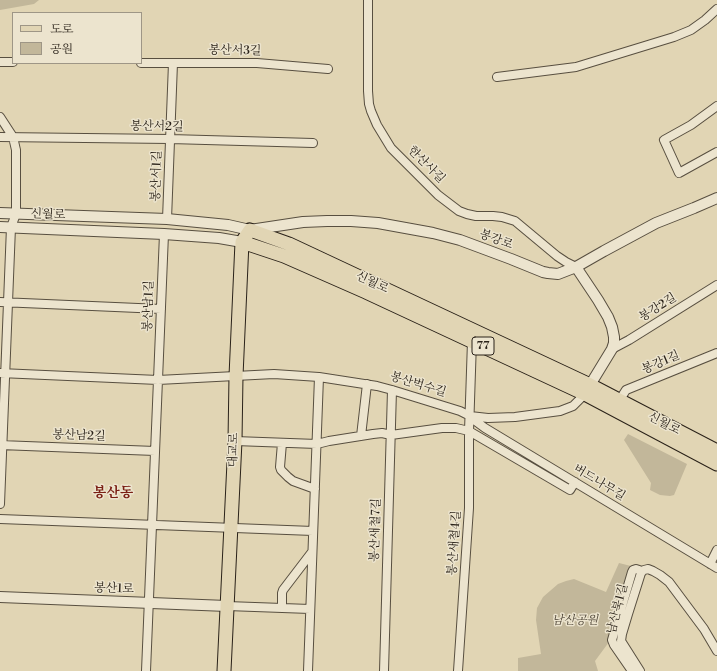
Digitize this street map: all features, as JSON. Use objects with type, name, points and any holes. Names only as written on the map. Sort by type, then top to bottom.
[{"type":"main road","points":[[242,242],[250,230]]},
{"type":"main road","name":"신월로","points":[[250,230],[295,247],[587,389],[717,464]]},
{"type":"main road","name":"신월로","points":[[242,242],[284,256],[472,341],[619,401],[717,451]]},
{"type":"main road","name":"대교로","points":[[224,671],[235,441],[236,376],[242,242]]},
{"type":"street","name":"한산사길","points":[[368,0],[369,104],[373,117],[391,148],[438,195],[459,211],[476,216],[502,217],[515,222],[557,256],[576,267]]},
{"type":"street","points":[[497,77],[576,67],[674,37],[691,30],[717,10]]},
{"type":"street","points":[[0,62],[12,62]]},
{"type":"street","name":"봉산서3길","points":[[142,62],[256,63],[328,69]]},
{"type":"street","name":"봉산서1길","points":[[167,219],[173,63]]},
{"type":"street","points":[[717,106],[691,125],[664,140],[679,173],[717,152]]},
{"type":"street","points":[[0,117],[13,137],[16,150],[16,214],[11,227],[4,302],[0,504]]},
{"type":"street","name":"봉산서2길","points":[[0,136],[313,143]]},
{"type":"street","name":"봉강로","points":[[250,230],[303,222],[351,221],[378,223],[433,233],[460,240],[548,274],[558,274],[576,267],[644,229],[717,198]]},
{"type":"street","name":"신월로","points":[[0,213],[167,219],[228,225],[250,230]]},
{"type":"street","name":"신월로","points":[[0,227],[164,234],[219,238],[242,242]]},
{"type":"street","name":"봉산남1길","points":[[146,671],[164,234]]},
{"type":"street","points":[[576,267],[598,300],[610,322],[614,337],[612,349],[587,389]]},
{"type":"street","name":"봉강2길","points":[[612,349],[632,339],[717,285]]},
{"type":"street","points":[[4,302],[161,309]]},
{"type":"street","name":"봉산새철4길","points":[[458,671],[469,508],[469,431],[472,341]]},
{"type":"street","name":"봉강1길","points":[[619,401],[626,390],[717,353]]},
{"type":"street","points":[[2,373],[158,380],[236,376]]},
{"type":"street","name":"봉산벅수길","points":[[236,376],[274,374],[319,377],[367,384],[455,409],[470,416],[488,418],[515,417],[555,412],[573,406],[587,389]]},
{"type":"street","points":[[308,671],[319,377]]},
{"type":"street","points":[[361,436],[367,384]]},
{"type":"street","name":"봉산새철7길","points":[[384,671],[392,390]]},
{"type":"street","name":"버드나무길","points":[[470,416],[485,428],[713,566]]},
{"type":"street","points":[[235,441],[317,444],[382,433],[391,435],[456,428],[469,431],[570,490],[575,482]]},
{"type":"street","points":[[282,443],[281,470],[293,481],[315,490]]},
{"type":"street","name":"봉산남2길","points":[[1,445],[155,451]]},
{"type":"street","points":[[0,519],[313,532]]},
{"type":"street","points":[[713,566],[717,550]]},
{"type":"street","points":[[282,608],[283,590],[312,552]]},
{"type":"street","points":[[632,671],[612,640],[632,572],[636,569],[641,572],[648,569],[660,575],[669,582],[704,629],[717,651]]},
{"type":"street","name":"남산북1길","points":[[640,671],[622,641],[622,634],[641,572]]},
{"type":"street","name":"봉산1로","points":[[0,597],[227,606]]},
{"type":"street","points":[[227,606],[310,609]]},
{"type":"green space","points":[[0,0],[39,0],[34,4],[0,10]]},
{"type":"green space","points":[[628,434],[687,464],[674,495],[660,495],[650,490],[651,483],[624,440]]},
{"type":"green space","name":"남산공원","points":[[619,563],[631,566],[609,642],[595,661],[598,671],[518,671],[518,658],[541,654],[536,620],[537,608],[543,597],[558,584],[574,579],[606,592]]},
{"type":"district","name":"봉산동","points":[[113,494]]}]
